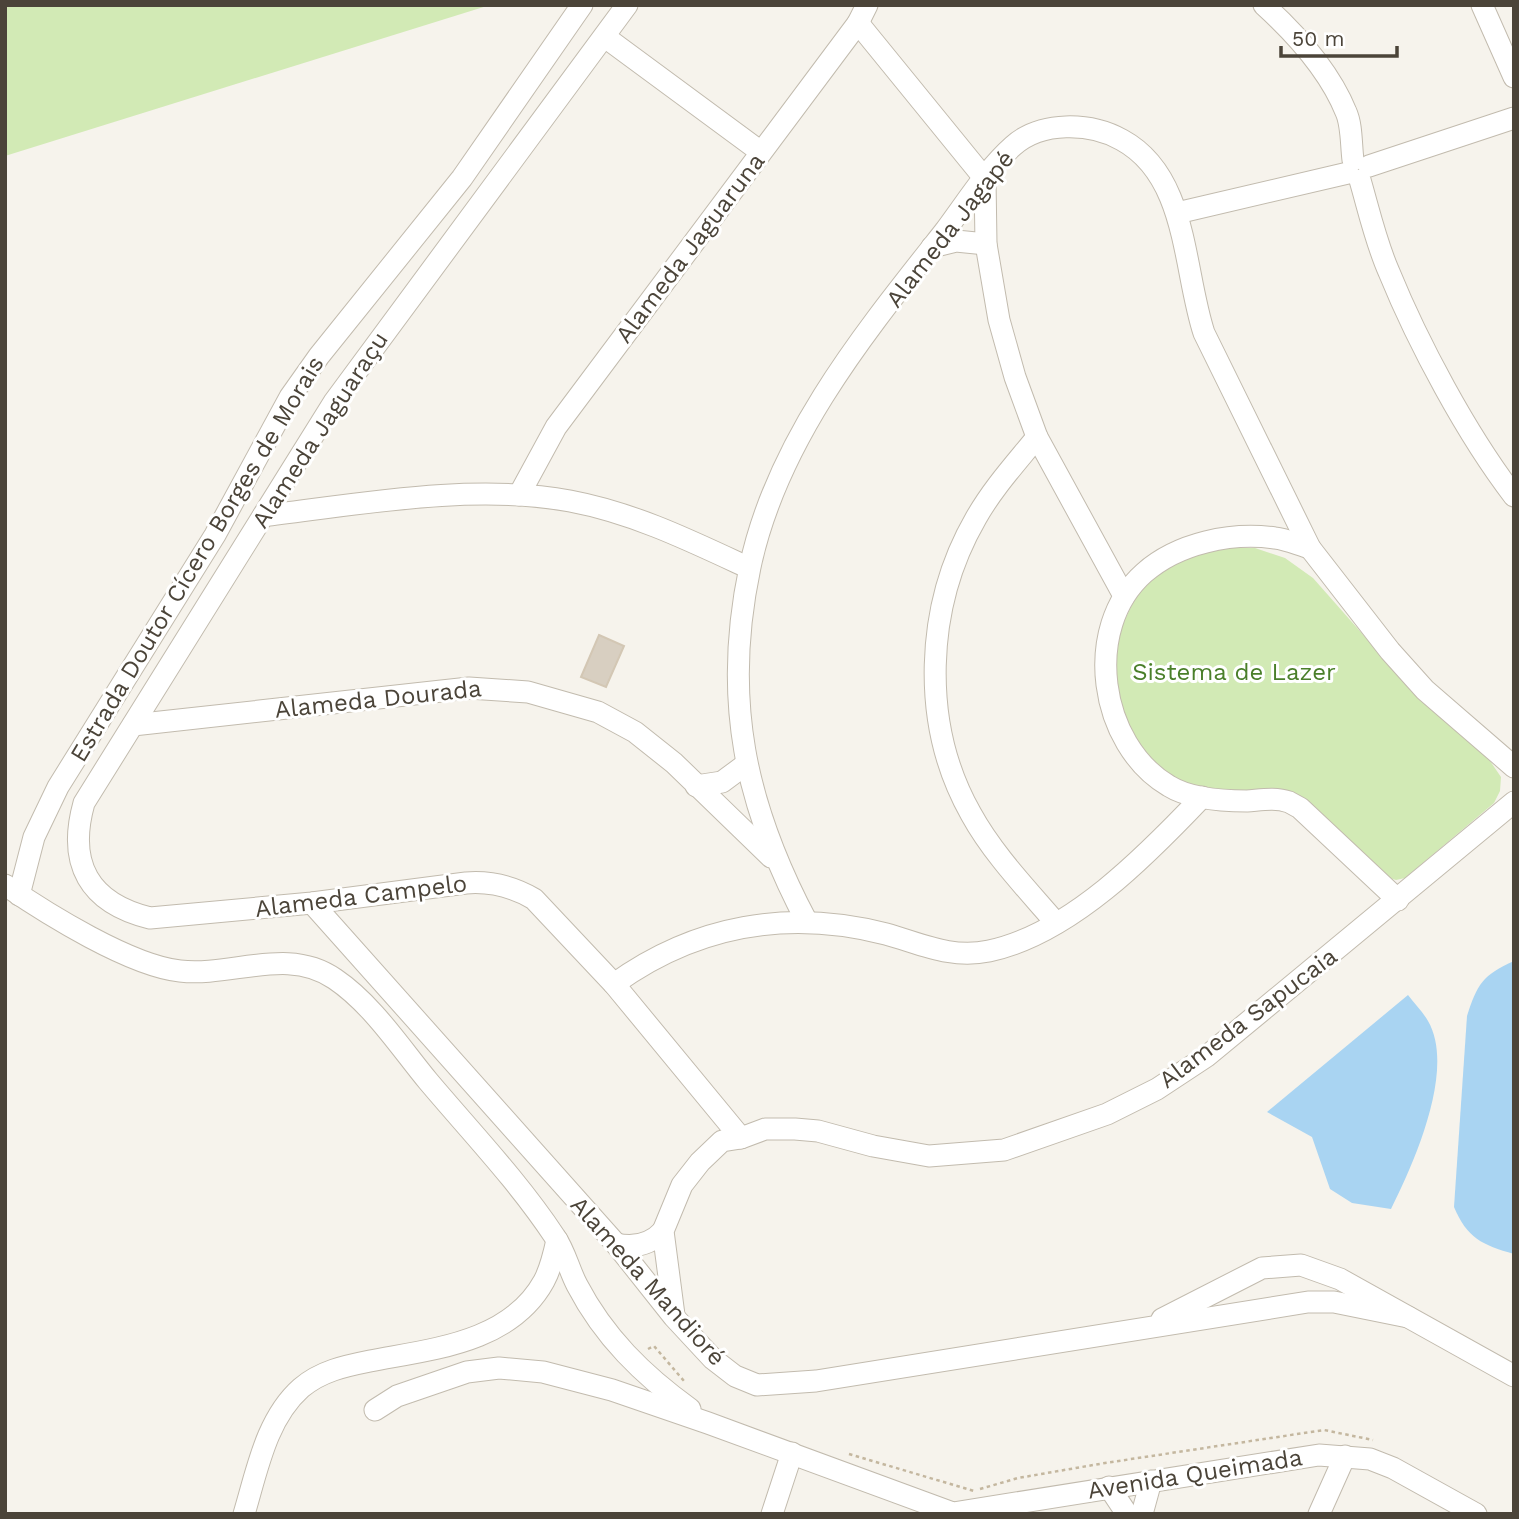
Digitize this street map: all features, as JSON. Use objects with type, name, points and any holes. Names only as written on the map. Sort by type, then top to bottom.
[{"type":"street","name":"Estrada Doutor Cícero Borges de Morais","points":[[12,890],[58,787],[215,536],[290,397],[319,356],[462,178],[582,5]]},
{"type":"street","name":"Alameda Jaguaraçu","points":[[90,883],[81,862],[78,839],[84,803],[334,402],[400,309],[627,5]]},
{"type":"street","points":[[1264,5],[1294,33],[1326,75],[1348,114],[1357,170],[1388,270],[1456,406],[1514,496]]},
{"type":"street","points":[[1482,5],[1514,77]]},
{"type":"street","points":[[862,14],[985,179],[986,244],[999,320],[1037,437],[1095,548],[1124,596]]},
{"type":"street","name":"Alameda Jaguaruna","points":[[519,495],[556,427],[862,14]]},
{"type":"street","points":[[605,37],[761,152]]},
{"type":"street","points":[[1177,213],[1357,170],[1514,118]]},
{"type":"street","name":"Alameda Jagapé","points":[[807,922],[776,862],[745,765],[738,705],[738,662],[750,568],[777,483],[798,438],[829,387],[985,179],[1014,145],[1031,135],[1069,127],[1098,130],[1123,140],[1148,161],[1167,186],[1177,213],[1194,302],[1204,333],[1310,548],[1390,651],[1426,690],[1514,766]]},
{"type":"street","points":[[932,247],[956,241],[986,244]]},
{"type":"street","points":[[1037,437],[995,489],[957,555],[942,603],[938,630],[936,690],[941,731],[949,762],[970,813],[990,844],[1056,923]]},
{"type":"street","points":[[292,470],[290,483],[298,495],[320,510]]},
{"type":"street","points":[[263,516],[466,494],[519,495],[570,501],[620,513],[665,529],[750,568]]},
{"type":"street","points":[[1310,548],[1276,538],[1213,540],[1166,558],[1144,573],[1124,596],[1109,640],[1106,665],[1108,701],[1119,729],[1133,753],[1170,787],[1202,797],[1289,802],[1300,808],[1398,900]]},
{"type":"street","points":[[157,685],[179,720]]},
{"type":"street","name":"Alameda Dourada","points":[[133,725],[497,688],[563,700],[598,712],[635,733],[674,763],[776,862]]},
{"type":"street","points":[[696,786],[722,782],[745,765]]},
{"type":"street","points":[[614,984],[647,960],[714,934],[755,925],[807,922],[864,930],[930,949],[971,953],[1016,942],[1056,923],[1086,904],[1162,839],[1202,797]]},
{"type":"street","name":"Alameda Sapucaia","points":[[674,1317],[663,1231],[682,1185],[700,1162],[722,1141],[741,1138],[765,1129],[807,1130],[929,1156],[970,1155],[1004,1150],[1107,1114],[1157,1089],[1207,1056],[1514,802]]},
{"type":"street","points":[[1479,830],[1514,819]]},
{"type":"street","name":"Alameda Campelo","points":[[90,883],[104,899],[125,912],[150,918],[312,904],[483,882],[519,890],[534,899],[614,984],[741,1138]]},
{"type":"street","name":"Avenida Queimada","points":[[12,890],[122,951],[157,965],[201,972],[284,962],[319,970],[336,980],[383,1027],[532,1204],[557,1240],[576,1283],[595,1316],[635,1364],[708,1423]]},
{"type":"street","points":[[343,936],[345,919],[356,897]]},
{"type":"street","name":"Alameda Mandioré","points":[[312,904],[616,1244],[674,1317],[713,1359],[735,1376],[757,1385],[816,1381],[1308,1302],[1335,1302],[1408,1317]]},
{"type":"street","points":[[616,1244],[631,1247],[643,1245],[663,1231]]},
{"type":"street","points":[[244,1514],[267,1443],[283,1409],[300,1389],[329,1371],[421,1353],[501,1325],[534,1296],[549,1271],[557,1240]]},
{"type":"street","name":"Alameda Mandioré","points":[[1144,1328],[1262,1268],[1301,1265],[1340,1279],[1514,1377]]},
{"type":"street","points":[[1335,1302],[1340,1291],[1340,1279]]},
{"type":"street","points":[[1215,1293],[1222,1316]]},
{"type":"street","points":[[611,1390],[635,1364]]},
{"type":"street","name":"Avenida Queimada","points":[[375,1410],[397,1396],[435,1381],[467,1372],[499,1368],[554,1375],[611,1390],[909,1494],[953,1513],[1020,1507],[1109,1487],[1300,1457],[1345,1456],[1370,1459],[1393,1468],[1476,1514]]},
{"type":"street","points":[[772,1514],[792,1452]]},
{"type":"street","points":[[1319,1514],[1345,1456]]},
{"type":"street","points":[[1142,1514],[1151,1481]]},
{"type":"street","points":[[1109,1487],[1127,1514]]},
{"type":"street","points":[[909,1494],[919,1514]]},
{"type":"path","points":[[635,1364],[646,1350],[654,1346],[687,1384]]},
{"type":"path","points":[[849,1454],[973,1491],[1043,1474],[1324,1430],[1348,1432],[1377,1441],[1370,1459]]},
{"type":"green space","points":[[5,5],[490,5],[5,156]]},
{"type":"green space","name":"Sistema de Lazer","points":[[1224,548],[1255,548],[1285,558],[1313,578],[1419,698],[1488,758],[1501,777],[1500,791],[1494,803],[1405,878],[1396,880],[1383,876],[1298,798],[1205,790],[1168,777],[1125,728],[1112,662],[1123,624],[1140,587],[1164,567],[1196,553]]},
{"type":"water","points":[[1514,961],[1514,1254],[1477,1239],[1464,1226],[1454,1207],[1467,1016],[1478,988],[1488,976]]},
{"type":"water","points":[[1408,995],[1428,1021],[1435,1041],[1435,1089],[1429,1116],[1391,1209],[1352,1203],[1330,1189],[1312,1137],[1267,1112]]},
{"type":"building","points":[[599,635],[624,646],[606,687],[581,677]]}]
